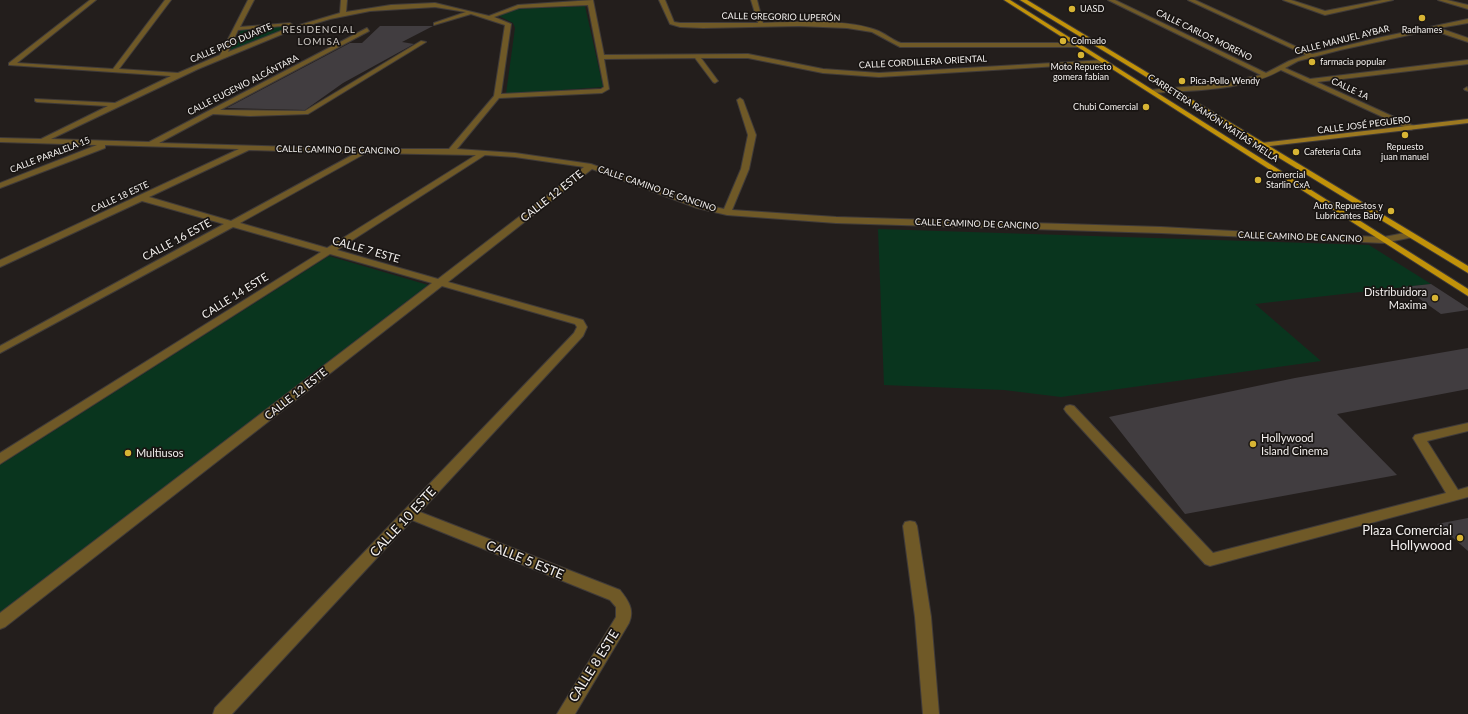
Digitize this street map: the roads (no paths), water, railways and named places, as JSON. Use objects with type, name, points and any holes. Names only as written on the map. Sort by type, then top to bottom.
[{"type":"main road","name":"CARRETERA RAMÓN MATÍAS MELLA","points":[[1007,0],[1468,293]]},
{"type":"main road","name":"CARRETERA RAMÓN MATÍAS MELLA","points":[[1023,0],[1261,146],[1468,270]]},
{"type":"main road","name":"CALLE JOSÉ PEGUERO","points":[[1261,146],[1468,120]]},
{"type":"street","points":[[93,0],[11,64],[179,76]]},
{"type":"street","points":[[115,71],[168,0]]},
{"type":"street","points":[[223,56],[252,0]]},
{"type":"street","points":[[343,12],[344,0]]},
{"type":"street","points":[[517,0],[518,7]]},
{"type":"street","name":"CALLE GREGORIO LUPERÓN","points":[[662,0],[672,23],[676,25],[822,25],[872,30],[891,42],[900,45],[1078,45]]},
{"type":"street","points":[[754,0],[761,24]]},
{"type":"street","name":"CALLE CARLOS MORENO","points":[[1111,0],[1267,76]]},
{"type":"street","points":[[1192,0],[1312,56]]},
{"type":"street","points":[[1286,0],[1318,12],[1325,13],[1390,0]]},
{"type":"street","points":[[1441,0],[1468,7]]},
{"type":"street","points":[[451,151],[497,96],[605,90],[607,88],[590,2],[518,7],[490,17]]},
{"type":"street","name":"CALLE PICO DUARTE","points":[[42,141],[223,56],[303,23],[343,12],[388,6],[435,3],[490,17],[508,24],[497,96]]},
{"type":"street","points":[[436,24],[470,13]]},
{"type":"street","name":"CALLE MANUEL AYBAR","points":[[1152,91],[1240,83],[1267,76],[1294,61],[1312,56],[1468,21]]},
{"type":"street","points":[[236,29],[303,23]]},
{"type":"street","points":[[1433,28],[1468,40]]},
{"type":"street","name":"CALLE EUGENIO ALCÁNTARA","points":[[148,145],[367,30]]},
{"type":"street","points":[[210,112],[250,114],[306,113],[423,42]]},
{"type":"street","points":[[696,55],[715,81]]},
{"type":"street","name":"CALLE CORDILLERA ORIENTAL","points":[[600,56],[748,56],[823,71],[879,75],[1105,62]]},
{"type":"street","points":[[1311,81],[1468,62]]},
{"type":"street","name":"CALLE 1A","points":[[1281,68],[1411,128]]},
{"type":"street","points":[[37,100],[116,105]]},
{"type":"street","points":[[727,212],[745,169],[752,135],[740,100]]},
{"type":"street","name":"CALLE CAMINO DE CANCINO","points":[[0,140],[248,148],[364,151],[451,151],[484,153],[591,166],[700,206],[727,212],[836,220],[1384,240],[1410,235]]},
{"type":"street","name":"CALLE PARALELA 15","points":[[0,186],[106,144]]},
{"type":"street","name":"CALLE 18 ESTE","points":[[0,264],[248,148]]},
{"type":"street","name":"CALLE 16 ESTE","points":[[0,350],[364,151]]},
{"type":"street","name":"CALLE 14 ESTE","points":[[0,459],[484,153]]},
{"type":"street","name":"CALLE 12 ESTE","points":[[0,622],[591,166]]},
{"type":"street","name":"CALLE 7 ESTE","points":[[142,198],[439,284],[579,322],[582,327]]},
{"type":"street","name":"CALLE 10 ESTE","points":[[221,714],[579,334],[582,327]]},
{"type":"street","points":[[1070,409],[1210,560],[1462,494],[1419,438],[1468,427]]},
{"type":"street","name":"CALLE 5 ESTE","points":[[411,514],[615,595],[623,605],[624,618]]},
{"type":"street","points":[[910,526],[923,617],[931,714]]},
{"type":"street","name":"CALLE 8 ESTE","points":[[565,714],[624,618]]},
{"type":"place","name":"UASD","points":[[1072,9]]},
{"type":"place","name":"Radhames","points":[[1422,18]]},
{"type":"place","name":"Colmado","points":[[1063,41]]},
{"type":"place","name":"Moto Repuesto gomera fabian","points":[[1081,55]]},
{"type":"place","name":"farmacia popular","points":[[1312,62]]},
{"type":"place","name":"Pica-Pollo Wendy","points":[[1182,81]]},
{"type":"place","name":"Chubi Comercial","points":[[1146,107]]},
{"type":"place","name":"Repuesto juan manuel","points":[[1405,135]]},
{"type":"place","name":"Cafeteria Cuta","points":[[1296,152]]},
{"type":"place","name":"Comercial Starlin CxA","points":[[1258,180]]},
{"type":"place","name":"Auto Repuestos y Lubricantes Baby","points":[[1391,211]]},
{"type":"place","name":"Distribuidora Maxima","points":[[1435,298]]},
{"type":"place","name":"Hollywood Island Cinema","points":[[1253,444]]},
{"type":"place","name":"Multiusos","points":[[128,453]]},
{"type":"place","name":"Plaza Comercial Hollywood","points":[[1460,538]]},
{"type":"district","name":"RESIDENCIAL LOMISA","points":[[319,36]]}]
